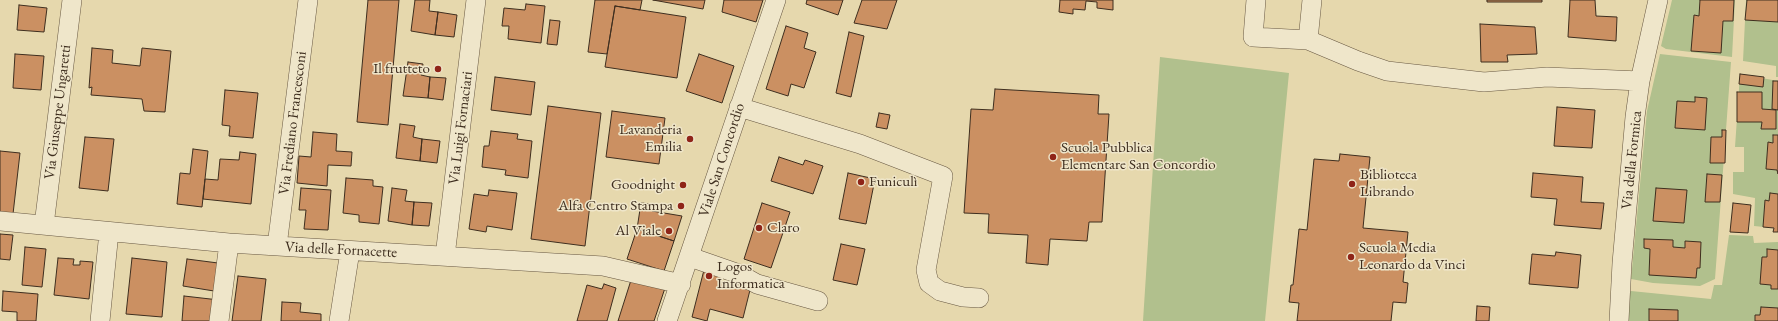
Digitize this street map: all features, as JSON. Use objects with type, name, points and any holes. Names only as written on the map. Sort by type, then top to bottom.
[{"type":"street","name":"Via Giuseppe Ungaretti","points":[[44,224],[72,0]]},
{"type":"street","name":"Via Frediano Francesconi","points":[[277,246],[308,0]]},
{"type":"street","name":"Via Luigi Fornaciari","points":[[445,256],[476,0]]},
{"type":"street","name":"Viale San Concordio","points":[[667,321],[681,284],[776,0]]},
{"type":"street","points":[[1256,0],[1253,37],[1308,40],[1358,61],[1387,71],[1484,82],[1547,77],[1640,81]]},
{"type":"street","points":[[1308,40],[1312,0]]},
{"type":"street","name":"Via della Formica","points":[[1619,321],[1630,166],[1640,81],[1658,0]]},
{"type":"street","points":[[739,107],[860,144],[943,176],[926,270],[928,283],[940,291],[963,297],[979,298]]},
{"type":"street","name":"Via delle Fornacette","points":[[0,221],[44,224],[228,243],[603,266],[681,284]]},
{"type":"street","points":[[100,321],[110,232]]},
{"type":"street","points":[[219,321],[228,243]]},
{"type":"street","points":[[339,321],[350,250]]},
{"type":"street","points":[[690,257],[739,274],[757,284],[818,301]]},
{"type":"green space","points":[[1672,0],[1735,0],[1732,57],[1666,49],[1661,46]]},
{"type":"green space","points":[[1746,0],[1778,0],[1778,77],[1776,77],[1776,66],[1743,61]]},
{"type":"green space","points":[[1660,54],[1731,62],[1715,279],[1700,286],[1653,283],[1631,279],[1647,111]]},
{"type":"green space","points":[[1160,57],[1289,73],[1265,321],[1143,321]]},
{"type":"green space","points":[[1740,74],[1778,81],[1778,232],[1773,232],[1774,228],[1754,226],[1755,198],[1733,194],[1733,172],[1744,172],[1744,147],[1735,147]]},
{"type":"green space","points":[[1729,235],[1753,236],[1754,243],[1778,242],[1778,321],[1626,321],[1628,294],[1631,291],[1711,299],[1714,285],[1722,285]]},
{"type":"building","points":[[368,0],[399,0],[388,125],[357,122]]},
{"type":"building","points":[[415,0],[430,0],[429,11],[438,12],[435,35],[411,31]]},
{"type":"building","points":[[595,0],[642,0],[640,10],[615,6],[607,54],[588,52]]},
{"type":"building","points":[[653,0],[705,0],[703,9]]},
{"type":"building","points":[[724,0],[763,0],[756,22],[722,12]]},
{"type":"building","points":[[807,0],[843,0],[838,15],[806,4]]},
{"type":"building","points":[[862,0],[897,0],[887,29],[854,23]]},
{"type":"building","points":[[1060,0],[1113,0],[1113,10],[1097,8],[1097,2],[1086,1],[1085,10],[1073,9],[1073,14],[1059,12]]},
{"type":"building","points":[[1487,0],[1542,0],[1542,2],[1487,2]]},
{"type":"building","points":[[1570,0],[1595,0],[1596,16],[1617,17],[1616,41],[1568,37]]},
{"type":"building","points":[[1700,0],[1734,0],[1733,21],[1723,21],[1721,53],[1691,51],[1694,15],[1699,16]]},
{"type":"building","points":[[1747,0],[1778,0],[1778,22],[1745,20]]},
{"type":"building","points":[[526,4],[545,6],[541,43],[508,39],[509,26],[502,26],[504,8],[525,10]]},
{"type":"building","points":[[19,5],[47,8],[44,32],[17,30]]},
{"type":"building","points":[[615,6],[686,17],[677,78],[605,67]]},
{"type":"building","points":[[438,12],[457,15],[454,37],[435,35]]},
{"type":"building","points":[[550,20],[560,21],[557,45],[547,44]]},
{"type":"building","points":[[1480,24],[1535,27],[1537,54],[1507,55],[1508,62],[1481,62]]},
{"type":"building","points":[[786,26],[808,33],[804,48],[816,52],[804,88],[791,84],[788,96],[766,89]]},
{"type":"building","points":[[849,32],[864,36],[851,97],[836,93]]},
{"type":"building","points":[[92,48],[113,50],[112,63],[140,66],[142,48],[171,51],[165,112],[144,111],[142,99],[91,95],[92,87],[89,88]]},
{"type":"building","points":[[15,54],[44,56],[41,90],[13,88]]},
{"type":"building","points":[[699,54],[734,66],[722,103],[686,91]]},
{"type":"building","points":[[408,62],[423,64],[421,75],[430,77],[428,98],[403,96]]},
{"type":"building","points":[[1740,74],[1764,77],[1763,87],[1739,84]]},
{"type":"building","points":[[430,77],[446,78],[443,100],[428,98]]},
{"type":"building","points":[[495,77],[535,82],[531,115],[491,110]]},
{"type":"building","points":[[1773,81],[1778,81],[1778,110],[1772,109]]},
{"type":"building","points":[[995,89],[1099,95],[1098,114],[1109,114],[1102,222],[1089,222],[1087,241],[1050,239],[1048,265],[1026,263],[1028,235],[988,233],[989,214],[964,213],[971,109],[993,110]]},
{"type":"building","points":[[225,90],[258,93],[253,138],[229,136],[230,126],[222,125]]},
{"type":"building","points":[[1737,92],[1762,92],[1762,109],[1776,110],[1776,129],[1761,129],[1762,122],[1737,122]]},
{"type":"building","points":[[1695,97],[1707,98],[1705,130],[1675,128],[1677,101],[1695,102]]},
{"type":"building","points":[[548,106],[601,113],[585,246],[531,239]]},
{"type":"building","points":[[1557,107],[1595,110],[1592,148],[1554,146]]},
{"type":"building","points":[[612,111],[665,118],[659,164],[606,157]]},
{"type":"building","points":[[879,113],[890,115],[887,129],[876,127]]},
{"type":"building","points":[[400,124],[415,126],[413,137],[422,139],[420,161],[396,158]]},
{"type":"building","points":[[1722,130],[1726,130],[1725,163],[1710,163],[1711,137],[1722,137]]},
{"type":"building","points":[[491,131],[518,134],[517,139],[532,141],[528,178],[505,175],[506,170],[482,167],[484,146],[489,146]]},
{"type":"building","points":[[313,132],[337,134],[336,151],[352,152],[351,166],[328,165],[327,186],[297,183],[299,156],[311,157]]},
{"type":"building","points":[[1773,135],[1778,135],[1778,174],[1777,170],[1766,169],[1768,142],[1773,143]]},
{"type":"building","points":[[85,137],[114,139],[108,191],[79,188]]},
{"type":"building","points":[[422,139],[440,141],[437,163],[420,161]]},
{"type":"building","points":[[193,149],[208,151],[202,207],[177,204],[180,173],[190,174]]},
{"type":"building","points":[[0,151],[20,153],[13,214],[0,212]]},
{"type":"building","points":[[240,152],[256,154],[251,204],[203,199],[205,179],[218,180],[220,159],[239,160]]},
{"type":"building","name":"Scuola Media Leonardo da Vinci","points":[[1340,154],[1370,157],[1363,228],[1408,232],[1403,282],[1408,283],[1406,303],[1393,302],[1391,321],[1297,321],[1299,303],[1289,302],[1291,285],[1293,285],[1299,229],[1307,230],[1314,159],[1339,161]]},
{"type":"building","points":[[779,157],[803,165],[805,160],[823,166],[813,194],[771,181]]},
{"type":"building","points":[[848,173],[875,179],[866,224],[839,219]]},
{"type":"building","points":[[1533,173],[1583,177],[1581,202],[1604,203],[1601,229],[1554,225],[1557,199],[1531,197]]},
{"type":"building","points":[[1707,174],[1722,175],[1720,202],[1705,202]]},
{"type":"building","points":[[346,178],[373,180],[373,186],[383,187],[379,224],[359,222],[359,215],[343,213]]},
{"type":"building","points":[[301,188],[331,190],[328,230],[304,229],[306,210],[299,210]]},
{"type":"building","points":[[392,188],[407,190],[405,201],[414,202],[412,225],[388,221]]},
{"type":"building","points":[[1656,188],[1687,190],[1684,223],[1653,221]]},
{"type":"building","points":[[489,190],[517,193],[512,230],[487,226],[486,232],[469,229],[474,194],[488,196]]},
{"type":"building","points":[[1770,193],[1778,194],[1778,232],[1773,232],[1774,228],[1763,227],[1765,200],[1769,201]]},
{"type":"building","points":[[414,202],[432,203],[429,226],[412,225]]},
{"type":"building","points":[[641,203],[652,204],[652,211],[682,216],[674,241],[637,229]]},
{"type":"building","points":[[762,203],[790,212],[771,268],[744,259]]},
{"type":"building","points":[[1733,203],[1751,205],[1748,233],[1730,232]]},
{"type":"building","points":[[637,229],[674,241],[664,271],[627,259]]},
{"type":"building","points":[[0,234],[13,235],[10,260],[0,259]]},
{"type":"building","points":[[1644,239],[1673,240],[1673,247],[1685,248],[1685,241],[1701,242],[1700,268],[1697,268],[1696,278],[1649,275],[1650,249],[1644,248]]},
{"type":"building","points":[[841,244],[865,249],[857,285],[833,280]]},
{"type":"building","points":[[25,247],[46,249],[42,287],[22,285]]},
{"type":"building","points":[[1767,249],[1778,250],[1778,289],[1771,289],[1771,285],[1760,284],[1762,257],[1767,257]]},
{"type":"building","points":[[1556,252],[1581,255],[1578,288],[1529,284],[1532,254],[1555,256]]},
{"type":"building","points":[[58,258],[74,259],[73,265],[80,265],[80,261],[93,262],[89,299],[54,295]]},
{"type":"building","points":[[132,258],[167,262],[162,317],[126,314]]},
{"type":"building","points":[[187,259],[218,263],[214,291],[183,286]]},
{"type":"building","points":[[705,266],[722,270],[719,282],[750,290],[743,318],[710,309],[707,321],[692,317]]},
{"type":"building","points":[[238,276],[266,279],[261,321],[232,321]]},
{"type":"building","points":[[632,277],[665,288],[654,321],[618,321]]},
{"type":"building","points":[[604,284],[616,288],[607,321],[577,321],[587,285],[602,289]]},
{"type":"building","points":[[3,291],[38,294],[36,321],[17,321],[17,312],[2,311]]},
{"type":"building","points":[[184,296],[219,300],[216,321],[182,321]]},
{"type":"building","points":[[282,302],[301,303],[300,312],[321,314],[321,321],[281,321]]},
{"type":"building","points":[[1477,306],[1490,307],[1489,321],[1476,321]]},
{"type":"building","points":[[1761,307],[1778,308],[1778,321],[1755,321],[1755,315],[1760,315]]},
{"type":"building","points":[[1649,309],[1678,310],[1678,321],[1649,321]]},
{"type":"place","name":"Il frutteto","points":[[438,69]]},
{"type":"place","name":"Lavanderia Emilia","points":[[690,139]]},
{"type":"place","name":"Scuola Pubblica Elementare San Concordio","points":[[1053,157]]},
{"type":"place","name":"Funiculì","points":[[861,182]]},
{"type":"place","name":"Biblioteca Librando","points":[[1352,184]]},
{"type":"place","name":"Goodnight","points":[[683,185]]},
{"type":"place","name":"Alfa Centro Stampa","points":[[681,206]]},
{"type":"place","name":"Claro","points":[[759,228]]},
{"type":"place","name":"Al Viale","points":[[669,231]]},
{"type":"place","name":"Scuola Media Leonardo da Vinci","points":[[1351,257]]},
{"type":"place","name":"Logos Informatica","points":[[709,276]]}]
